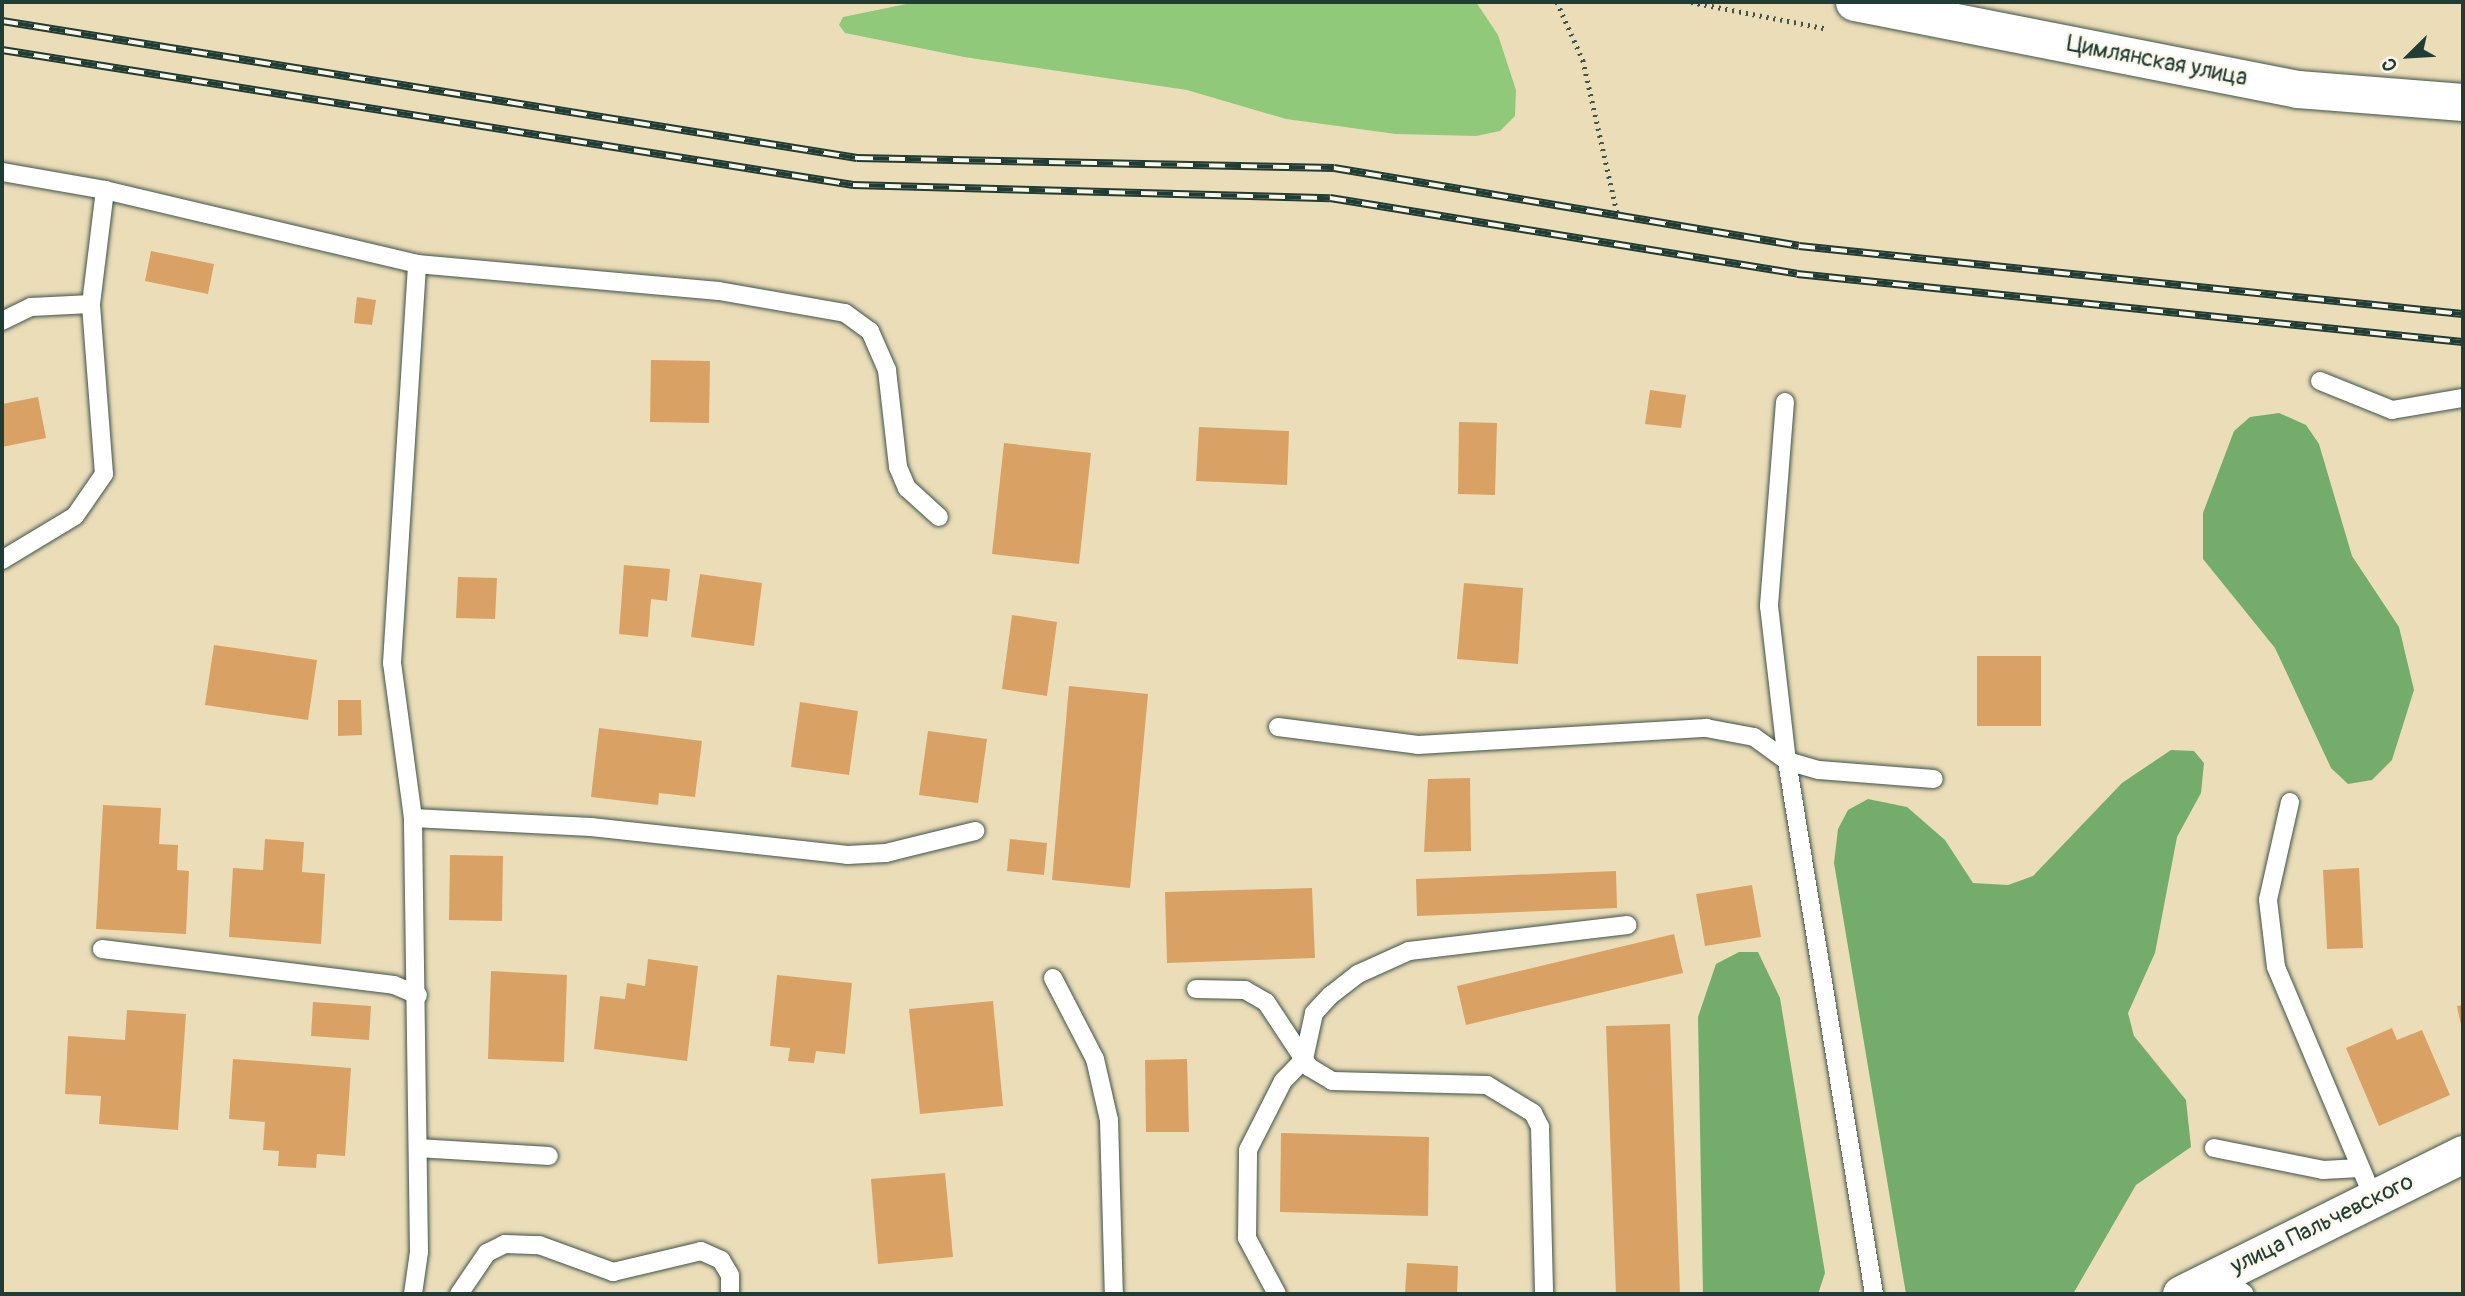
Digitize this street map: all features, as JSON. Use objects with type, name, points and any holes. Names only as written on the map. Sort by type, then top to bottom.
[{"type":"street","name":"Цимлянская улица","points":[[1854,2],[1914,8],[2297,89],[2463,102]]},
{"type":"street","name":"улица Пальчевского","points":[[2181,1294],[2235,1285],[2367,1184],[2463,1154]]},
{"type":"lane","points":[[2,172],[105,190],[417,264],[719,291],[845,313],[870,331],[887,370],[898,467],[907,488],[939,517]]},
{"type":"lane","points":[[2,560],[75,516],[104,474],[91,304],[105,190]]},
{"type":"lane","points":[[413,1294],[418,1148],[418,995],[413,818],[392,663],[417,264]]},
{"type":"lane","points":[[2,321],[32,307],[91,304]]},
{"type":"lane","points":[[2320,381],[2392,410],[2463,398]]},
{"type":"lane","points":[[1785,402],[1769,606],[1787,761],[1874,1294]]},
{"type":"lane","points":[[1278,727],[1418,745],[1706,728],[1754,737],[1787,761],[1819,770],[1934,779]]},
{"type":"lane","points":[[2290,802],[2268,900],[2276,967],[2367,1184]]},
{"type":"lane","points":[[413,818],[591,827],[847,855],[886,853],[975,831]]},
{"type":"lane","points":[[1277,1294],[1247,1238],[1248,1150],[1283,1081],[1304,1059],[1314,1013],[1331,995],[1358,974],[1409,951],[1627,925]]},
{"type":"lane","points":[[102,949],[394,985],[418,995]]},
{"type":"lane","points":[[1053,978],[1095,1059],[1109,1120],[1114,1294]]},
{"type":"lane","points":[[1196,989],[1238,989],[1266,1002],[1304,1059],[1332,1081],[1488,1086],[1533,1113],[1540,1127],[1544,1294]]},
{"type":"lane","points":[[2214,1147],[2367,1184]]},
{"type":"lane","points":[[418,1148],[549,1156]]},
{"type":"lane","points":[[459,1294],[487,1254],[505,1244],[539,1245],[613,1272],[702,1251],[725,1267],[730,1294]]},
{"type":"path","points":[[1557,2],[1583,60],[1618,216]]},
{"type":"green space","points":[[916,2],[1476,2],[1498,35],[1516,90],[1515,116],[1500,131],[1476,136],[1396,134],[1286,119],[1187,90],[964,57],[845,33],[839,25],[843,17]]},
{"type":"green space","points":[[2279,413],[2306,425],[2319,444],[2352,556],[2399,627],[2414,690],[2392,760],[2372,780],[2348,784],[2331,768],[2275,648],[2203,559],[2203,513],[2234,431],[2250,417]]},
{"type":"green space","points":[[2171,750],[2194,751],[2204,763],[2201,793],[2177,837],[2155,953],[2128,1013],[2134,1036],[2186,1100],[2191,1147],[2136,1185],[2073,1294],[1906,1294],[1834,863],[1838,829],[1848,810],[1868,799],[1907,807],[1945,840],[1973,883],[2008,885],[2033,876],[2122,783]]},
{"type":"green space","points":[[1739,952],[1758,952],[1780,998],[1825,1273],[1818,1294],[1703,1294],[1698,1017],[1716,964]]},
{"type":"building","points":[[151,251],[214,264],[208,294],[145,281]]},
{"type":"building","points":[[357,297],[376,300],[372,325],[354,323]]},
{"type":"building","points":[[651,360],[710,361],[709,423],[650,422]]},
{"type":"building","points":[[1650,390],[1686,395],[1681,428],[1645,424]]},
{"type":"building","points":[[38,397],[46,438],[2,447],[2,404]]},
{"type":"building","points":[[1459,422],[1497,423],[1495,495],[1458,494]]},
{"type":"building","points":[[1199,427],[1289,431],[1287,485],[1196,481]]},
{"type":"building","points":[[1004,443],[1091,453],[1079,564],[992,554]]},
{"type":"building","points":[[624,565],[670,569],[667,601],[651,599],[648,637],[619,634]]},
{"type":"building","points":[[700,574],[762,583],[754,646],[691,637]]},
{"type":"building","points":[[458,577],[497,578],[495,619],[456,618]]},
{"type":"building","points":[[1464,583],[1523,588],[1518,664],[1457,659]]},
{"type":"building","points":[[1012,615],[1057,622],[1047,696],[1002,689]]},
{"type":"building","points":[[214,645],[317,660],[308,720],[205,705]]},
{"type":"building","points":[[1977,656],[2041,656],[2041,726],[1977,726]]},
{"type":"building","points":[[1069,686],[1148,694],[1130,888],[1052,880]]},
{"type":"building","points":[[338,700],[361,700],[362,735],[338,736]]},
{"type":"building","points":[[800,702],[858,711],[849,775],[791,767]]},
{"type":"building","points":[[599,728],[702,741],[695,797],[659,793],[658,805],[591,797]]},
{"type":"building","points":[[928,731],[987,739],[978,803],[919,795]]},
{"type":"building","points":[[1470,778],[1471,851],[1424,852],[1428,779]]},
{"type":"building","points":[[103,805],[161,808],[159,844],[178,845],[177,870],[189,871],[186,934],[96,929]]},
{"type":"building","points":[[265,839],[304,842],[302,872],[325,874],[321,944],[229,937],[233,868],[263,870]]},
{"type":"building","points":[[1010,839],[1047,843],[1044,875],[1007,871]]},
{"type":"building","points":[[450,855],[503,856],[502,921],[449,920]]},
{"type":"building","points":[[2359,868],[2363,948],[2327,949],[2323,870]]},
{"type":"building","points":[[1616,871],[1617,908],[1417,916],[1416,879]]},
{"type":"building","points":[[1752,885],[1761,937],[1705,946],[1696,894]]},
{"type":"building","points":[[1312,888],[1315,958],[1167,963],[1165,892]]},
{"type":"building","points":[[1674,934],[1683,973],[1466,1025],[1457,986]]},
{"type":"building","points":[[648,959],[698,966],[687,1061],[594,1049],[600,996],[625,999],[627,983],[645,986]]},
{"type":"building","points":[[491,971],[567,975],[564,1062],[488,1059]]},
{"type":"building","points":[[777,975],[852,983],[845,1054],[816,1051],[814,1063],[788,1061],[790,1048],[770,1046]]},
{"type":"building","points":[[993,1001],[1003,1106],[920,1114],[909,1009]]},
{"type":"building","points":[[313,1002],[371,1006],[369,1040],[311,1036]]},
{"type":"building","points":[[2463,1005],[2463,1030],[2462,1030],[2457,1006]]},
{"type":"building","points":[[127,1010],[186,1014],[178,1130],[99,1124],[101,1096],[65,1094],[68,1036],[125,1040]]},
{"type":"building","points":[[1670,1024],[1680,1294],[1616,1294],[1606,1026]]},
{"type":"building","points":[[2392,1028],[2397,1040],[2422,1030],[2450,1095],[2379,1126],[2346,1048]]},
{"type":"building","points":[[233,1059],[351,1068],[345,1156],[317,1154],[316,1168],[278,1166],[279,1151],[263,1150],[265,1122],[229,1119]]},
{"type":"building","points":[[1187,1059],[1189,1132],[1146,1132],[1145,1060]]},
{"type":"building","points":[[1281,1133],[1429,1137],[1428,1216],[1280,1212]]},
{"type":"building","points":[[945,1173],[953,1257],[878,1264],[871,1179]]},
{"type":"building","points":[[1407,1263],[1458,1266],[1457,1294],[1405,1294]]},
{"type":"railway","points":[[2,21],[857,158],[1334,168],[1799,246],[2463,314]]},
{"type":"railway","points":[[2,50],[853,185],[1330,198],[1797,274],[2463,342]]}]
